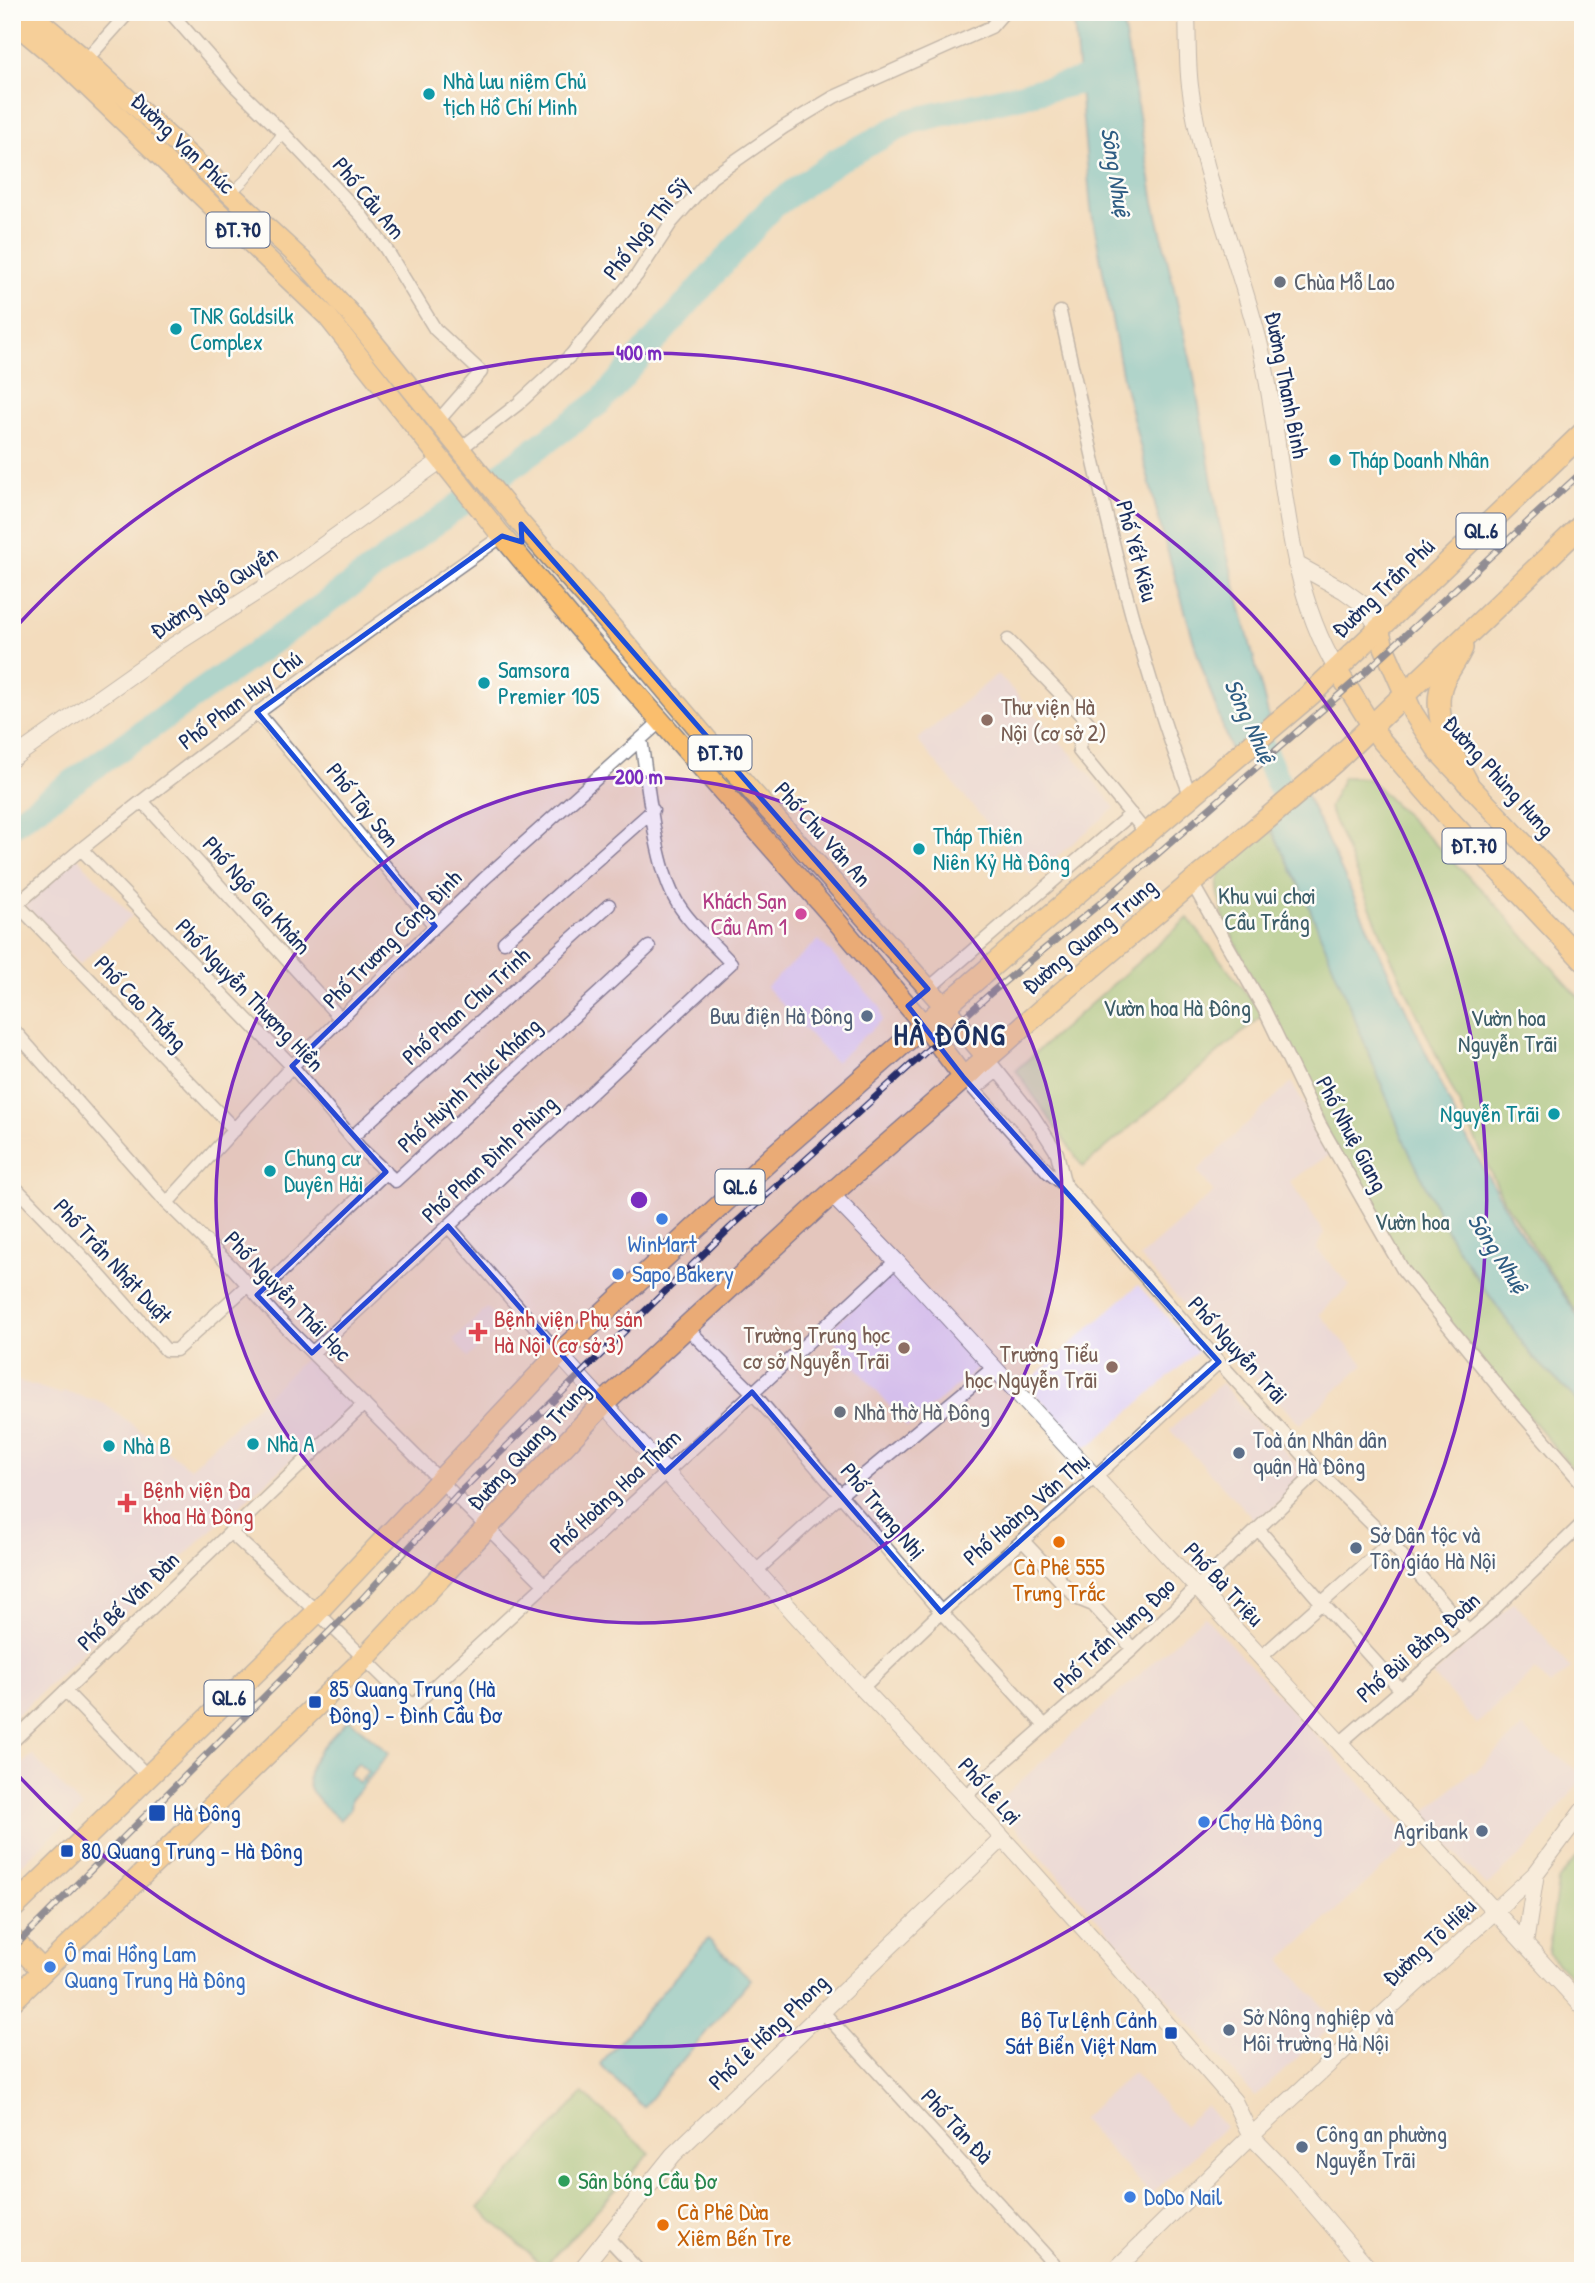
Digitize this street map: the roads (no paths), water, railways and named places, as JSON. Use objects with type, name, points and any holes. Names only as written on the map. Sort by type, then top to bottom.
[{"type":"highway","name":"Đường Trần Phú","points":[[1199,790],[1311,694],[1581,438]]},
{"type":"highway","points":[[1372,726],[1583,524]]},
{"type":"highway","points":[[1466,782],[1447,745],[1440,698],[1443,682],[1457,660],[1468,634]]},
{"type":"highway","name":"Đường Quang Trung","points":[[12,2001],[364,1659],[604,1404],[686,1327],[831,1194],[969,1084],[1192,883],[1334,762],[1372,726]]},
{"type":"highway","name":"Đường Quang Trung","points":[[12,1909],[317,1612],[559,1354],[776,1154],[1199,790]]},
{"type":"highway","points":[[12,1940],[43,1971]]},
{"type":"main road","name":"Đường Vạn Phúc","points":[[29,12],[86,60],[304,262],[462,452]]},
{"type":"main road","name":"Đường Vạn Phúc","points":[[12,21],[66,66],[327,316],[444,465]]},
{"type":"main road","points":[[358,356],[374,343]]},
{"type":"main road","name":"ĐT.70","points":[[462,452],[518,519]]},
{"type":"main road","name":"ĐT.70","points":[[444,465],[499,533]]},
{"type":"main road","points":[[499,533],[511,539],[519,537],[522,532],[518,519]]},
{"type":"main road","name":"Phố Chu Văn An","points":[[518,519],[747,786],[945,1007],[992,1064]]},
{"type":"main road","name":"Phố Chu Văn An","points":[[499,533],[908,1006],[969,1084]]},
{"type":"main road","points":[[560,606],[564,591],[570,588],[580,589]]},
{"type":"main road","name":"Đường Phùng Hưng","points":[[1379,629],[1384,647],[1413,713],[1439,753],[1583,906]]},
{"type":"main road","name":"ĐT.70","points":[[1336,670],[1380,739],[1453,823],[1583,961]]},
{"type":"main road","points":[[730,800],[747,786]]},
{"type":"main road","points":[[908,1006],[928,989]]},
{"type":"street","points":[[86,60],[130,12]]},
{"type":"street","name":"Phố Cầu Am","points":[[170,12],[281,136],[361,215],[380,240],[435,329],[481,372],[438,421]]},
{"type":"street","name":"Phố Ngô Thì Sỹ","points":[[462,452],[571,355],[636,275],[671,223],[712,177],[784,127],[834,97],[991,27],[1004,12]]},
{"type":"street","name":"Đường Thanh Bình","points":[[1187,12],[1190,86],[1204,155],[1259,341],[1296,564],[1321,644],[1336,670]]},
{"type":"street","points":[[229,195],[281,136]]},
{"type":"street","name":"Phố Yết Kiêu","points":[[1059,312],[1105,517],[1161,715],[1199,790]]},
{"type":"street","name":"Đường Ngô Quyền","points":[[12,759],[169,649],[444,465]]},
{"type":"street","name":"Phố Phan Huy Chú","points":[[14,906],[81,849],[257,712],[499,533]]},
{"type":"street","points":[[1296,564],[1364,605],[1379,629]]},
{"type":"street","points":[[1008,640],[1088,722],[1089,727],[1079,742],[1079,751],[1147,834]]},
{"type":"street","name":"Phố Tây Sơn","points":[[257,712],[435,926]]},
{"type":"street","name":"Phố Trương Công Định","points":[[167,1203],[292,1066],[435,926],[662,720]]},
{"type":"street","points":[[504,942],[653,810],[641,739]]},
{"type":"street","name":"Phố Ngô Gia Khảm","points":[[142,801],[341,1019]]},
{"type":"street","name":"Phố Phan Đình Phùng","points":[[312,1353],[731,962],[674,898],[662,863],[653,810]]},
{"type":"street","points":[[928,989],[1131,814]]},
{"type":"street","name":"Phố Nguyễn Thượng Hiền","points":[[81,849],[292,1066],[352,1137],[386,1172]]},
{"type":"street","name":"Phố Nhuệ Giang","points":[[1192,883],[1264,1009],[1320,1125],[1403,1270],[1505,1395],[1583,1484]]},
{"type":"street","name":"Phố Phan Chu Trinh","points":[[352,1137],[609,905]]},
{"type":"street","name":"Phố Cao Thắng","points":[[14,906],[235,1130]]},
{"type":"street","name":"Phố Huỳnh Thúc Kháng","points":[[257,1296],[386,1172],[395,1181],[649,947]]},
{"type":"street","name":"Phố Nguyễn Thái Học","points":[[12,1028],[167,1203],[439,1482],[457,1495],[544,1584]]},
{"type":"street","name":"Phố Nguyễn Trãi","points":[[992,1064],[1032,1114],[1058,1153],[1066,1186]]},
{"type":"street","name":"Phố Nguyễn Trãi","points":[[969,1084],[1048,1172],[1066,1186],[1318,1471],[1390,1542],[1468,1631]]},
{"type":"street","name":"Phố Trần Nhật Duật","points":[[12,1184],[94,1269],[166,1350],[176,1350],[248,1285]]},
{"type":"street","name":"Phố Bà Triệu","points":[[831,1194],[896,1261],[1583,2007]]},
{"type":"street","points":[[448,1226],[559,1354]]},
{"type":"street","name":"Phố Hoàng Hoa Thám","points":[[364,1659],[413,1706],[896,1261]]},
{"type":"street","name":"Phố Trưng Nhị","points":[[686,1327],[752,1392],[941,1612],[1045,1726]]},
{"type":"street","name":"Phố Lê Lợi","points":[[559,1354],[1102,1949],[1234,2101],[1251,2136],[1288,2174],[1371,2271]]},
{"type":"street","name":"Phố Hoàng Văn Thụ","points":[[862,1688],[941,1612],[1095,1477],[1219,1362]]},
{"type":"street","points":[[757,1571],[841,1494],[993,1368]]},
{"type":"street","name":"Phố Bế Văn Đàn","points":[[12,1742],[364,1404]]},
{"type":"street","name":"Phố Trần Hưng Đạo","points":[[965,1796],[1133,1649],[1318,1471]]},
{"type":"street","name":"Phố Bùi Bằng Đoàn","points":[[1340,1743],[1468,1631],[1583,1523]]},
{"type":"street","points":[[1259,1530],[1400,1689]]},
{"type":"street","points":[[230,1532],[364,1659]]},
{"type":"street","points":[[1023,1541],[1078,1599],[1093,1605],[1133,1649]]},
{"type":"street","points":[[1261,1657],[1390,1542]]},
{"type":"street","points":[[65,1690],[148,1777]]},
{"type":"street","name":"Đường Tô Hiệu","points":[[1114,2271],[1251,2136],[1536,1873],[1583,1810]]},
{"type":"street","name":"Phố Lê Hồng Phong","points":[[580,2271],[673,2155],[1002,1839]]},
{"type":"street","points":[[1525,1944],[1536,1873]]},
{"type":"street","name":"Phố Tản Đà","points":[[822,2011],[1060,2271]]},
{"type":"street","points":[[607,2237],[639,2271]]},
{"type":"water","points":[[1073,12],[1121,12],[1154,202],[1193,371],[1219,522],[1269,718],[1231,751],[1199,659],[1162,532],[1123,379],[1091,208]]},
{"type":"water","points":[[1304,790],[1461,1128],[1511,1218],[1583,1324],[1583,1406],[1531,1355],[1452,1241],[1406,1145],[1306,899],[1268,822]]},
{"type":"water","points":[[349,1719],[389,1753],[368,1780],[364,1777],[368,1772],[358,1763],[349,1774],[359,1783],[362,1779],[366,1782],[351,1800],[350,1810],[340,1820],[313,1793],[309,1773],[318,1753]]},
{"type":"water","points":[[708,1939],[751,1979],[643,2107],[600,2064]]},
{"type":"waterway","points":[[12,825],[322,606],[601,401],[772,207],[836,161],[911,121],[1107,75]]},
{"type":"waterway","name":"Sông Nhuệ","points":[[1248,716],[1297,824]]},
{"type":"railway","points":[[12,1949],[362,1599],[457,1495],[730,1228],[992,992],[1114,892],[1362,675],[1583,471]]},
{"type":"place","name":"Nhà lưu niệm Chủ tịch Hồ Chí Minh","points":[[429,94]]},
{"type":"place","name":"Chùa Mỗ Lao","points":[[1280,282]]},
{"type":"place","name":"TNR Goldsilk Complex","points":[[176,329]]},
{"type":"place","name":"Tháp Doanh Nhân","points":[[1335,460]]},
{"type":"place","name":"Samsora Premier 105","points":[[484,683]]},
{"type":"place","name":"Thư viện Hà Nội (cơ sở 2)","points":[[987,720]]},
{"type":"place","name":"Tháp Thiên Niên Kỷ Hà Đông","points":[[919,849]]},
{"type":"place","name":"Khách Sạn Cầu Am 1","points":[[801,914]]},
{"type":"place","name":"Bưu điện Hà Đông","points":[[867,1016]]},
{"type":"place","name":"Nguyễn Trãi","points":[[1554,1114]]},
{"type":"place","name":"Chung cư Duyên Hải","points":[[270,1171]]},
{"type":"place","name":"WinMart","points":[[662,1219]]},
{"type":"place","name":"Sapo Bakery","points":[[618,1274]]},
{"type":"place","name":"Bệnh viện Phụ sản Hà Nội (cơ sở 3)","points":[[478,1332]]},
{"type":"place","name":"Trường Trung học cơ sở Nguyễn Trãi","points":[[904,1348]]},
{"type":"place","name":"Trường Tiểu học Nguyễn Trãi","points":[[1112,1367]]},
{"type":"place","name":"Nhà thờ Hà Đông","points":[[840,1412]]},
{"type":"place","name":"Nhà A","points":[[253,1444]]},
{"type":"place","name":"Nhà B","points":[[109,1446]]},
{"type":"place","name":"Toà án Nhân dân quận Hà Đông","points":[[1239,1453]]},
{"type":"place","name":"Bệnh viện Đa khoa Hà Đông","points":[[127,1503]]},
{"type":"place","name":"Cà Phê 555 Trưng Trắc","points":[[1059,1542]]},
{"type":"place","name":"Sở Dân tộc và Tôn giáo Hà Nội","points":[[1356,1548]]},
{"type":"place","name":"85 Quang Trung (Hà Đông) - Đình Cầu Đơ","points":[[315,1702]]},
{"type":"place","name":"Hà Đông","points":[[157,1813]]},
{"type":"place","name":"Chợ Hà Đông","points":[[1204,1822]]},
{"type":"place","name":"Agribank","points":[[1482,1831]]},
{"type":"place","name":"80 Quang Trung - Hà Đông","points":[[67,1851]]},
{"type":"place","name":"Ô mai Hồng Lam Quang Trung Hà Đông","points":[[50,1967]]},
{"type":"place","name":"Sở Nông nghiệp và Môi trường Hà Nội","points":[[1229,2030]]},
{"type":"place","name":"Bộ Tư Lệnh Cảnh Sát Biển Việt Nam","points":[[1171,2033]]},
{"type":"place","name":"Công an phường Nguyễn Trãi","points":[[1302,2147]]},
{"type":"place","name":"Sân bóng Cầu Đơ","points":[[564,2181]]},
{"type":"place","name":"DoDo Nail","points":[[1130,2197]]},
{"type":"place","name":"Cà Phê Dừa Xiêm Bến Tre","points":[[663,2225]]},
{"type":"district","name":"HÀ ĐÔNG","points":[[950,1035]]},
{"type":"park label","name":"Khu vui chơi Cầu Trắng","points":[[1267,909]]},
{"type":"park label","name":"Vườn hoa Hà Đông","points":[[1177,1008]]},
{"type":"park label","name":"Vườn hoa Nguyễn Trãi","points":[[1508,1031]]},
{"type":"park label","name":"Vườn hoa","points":[[1412,1222]]}]
